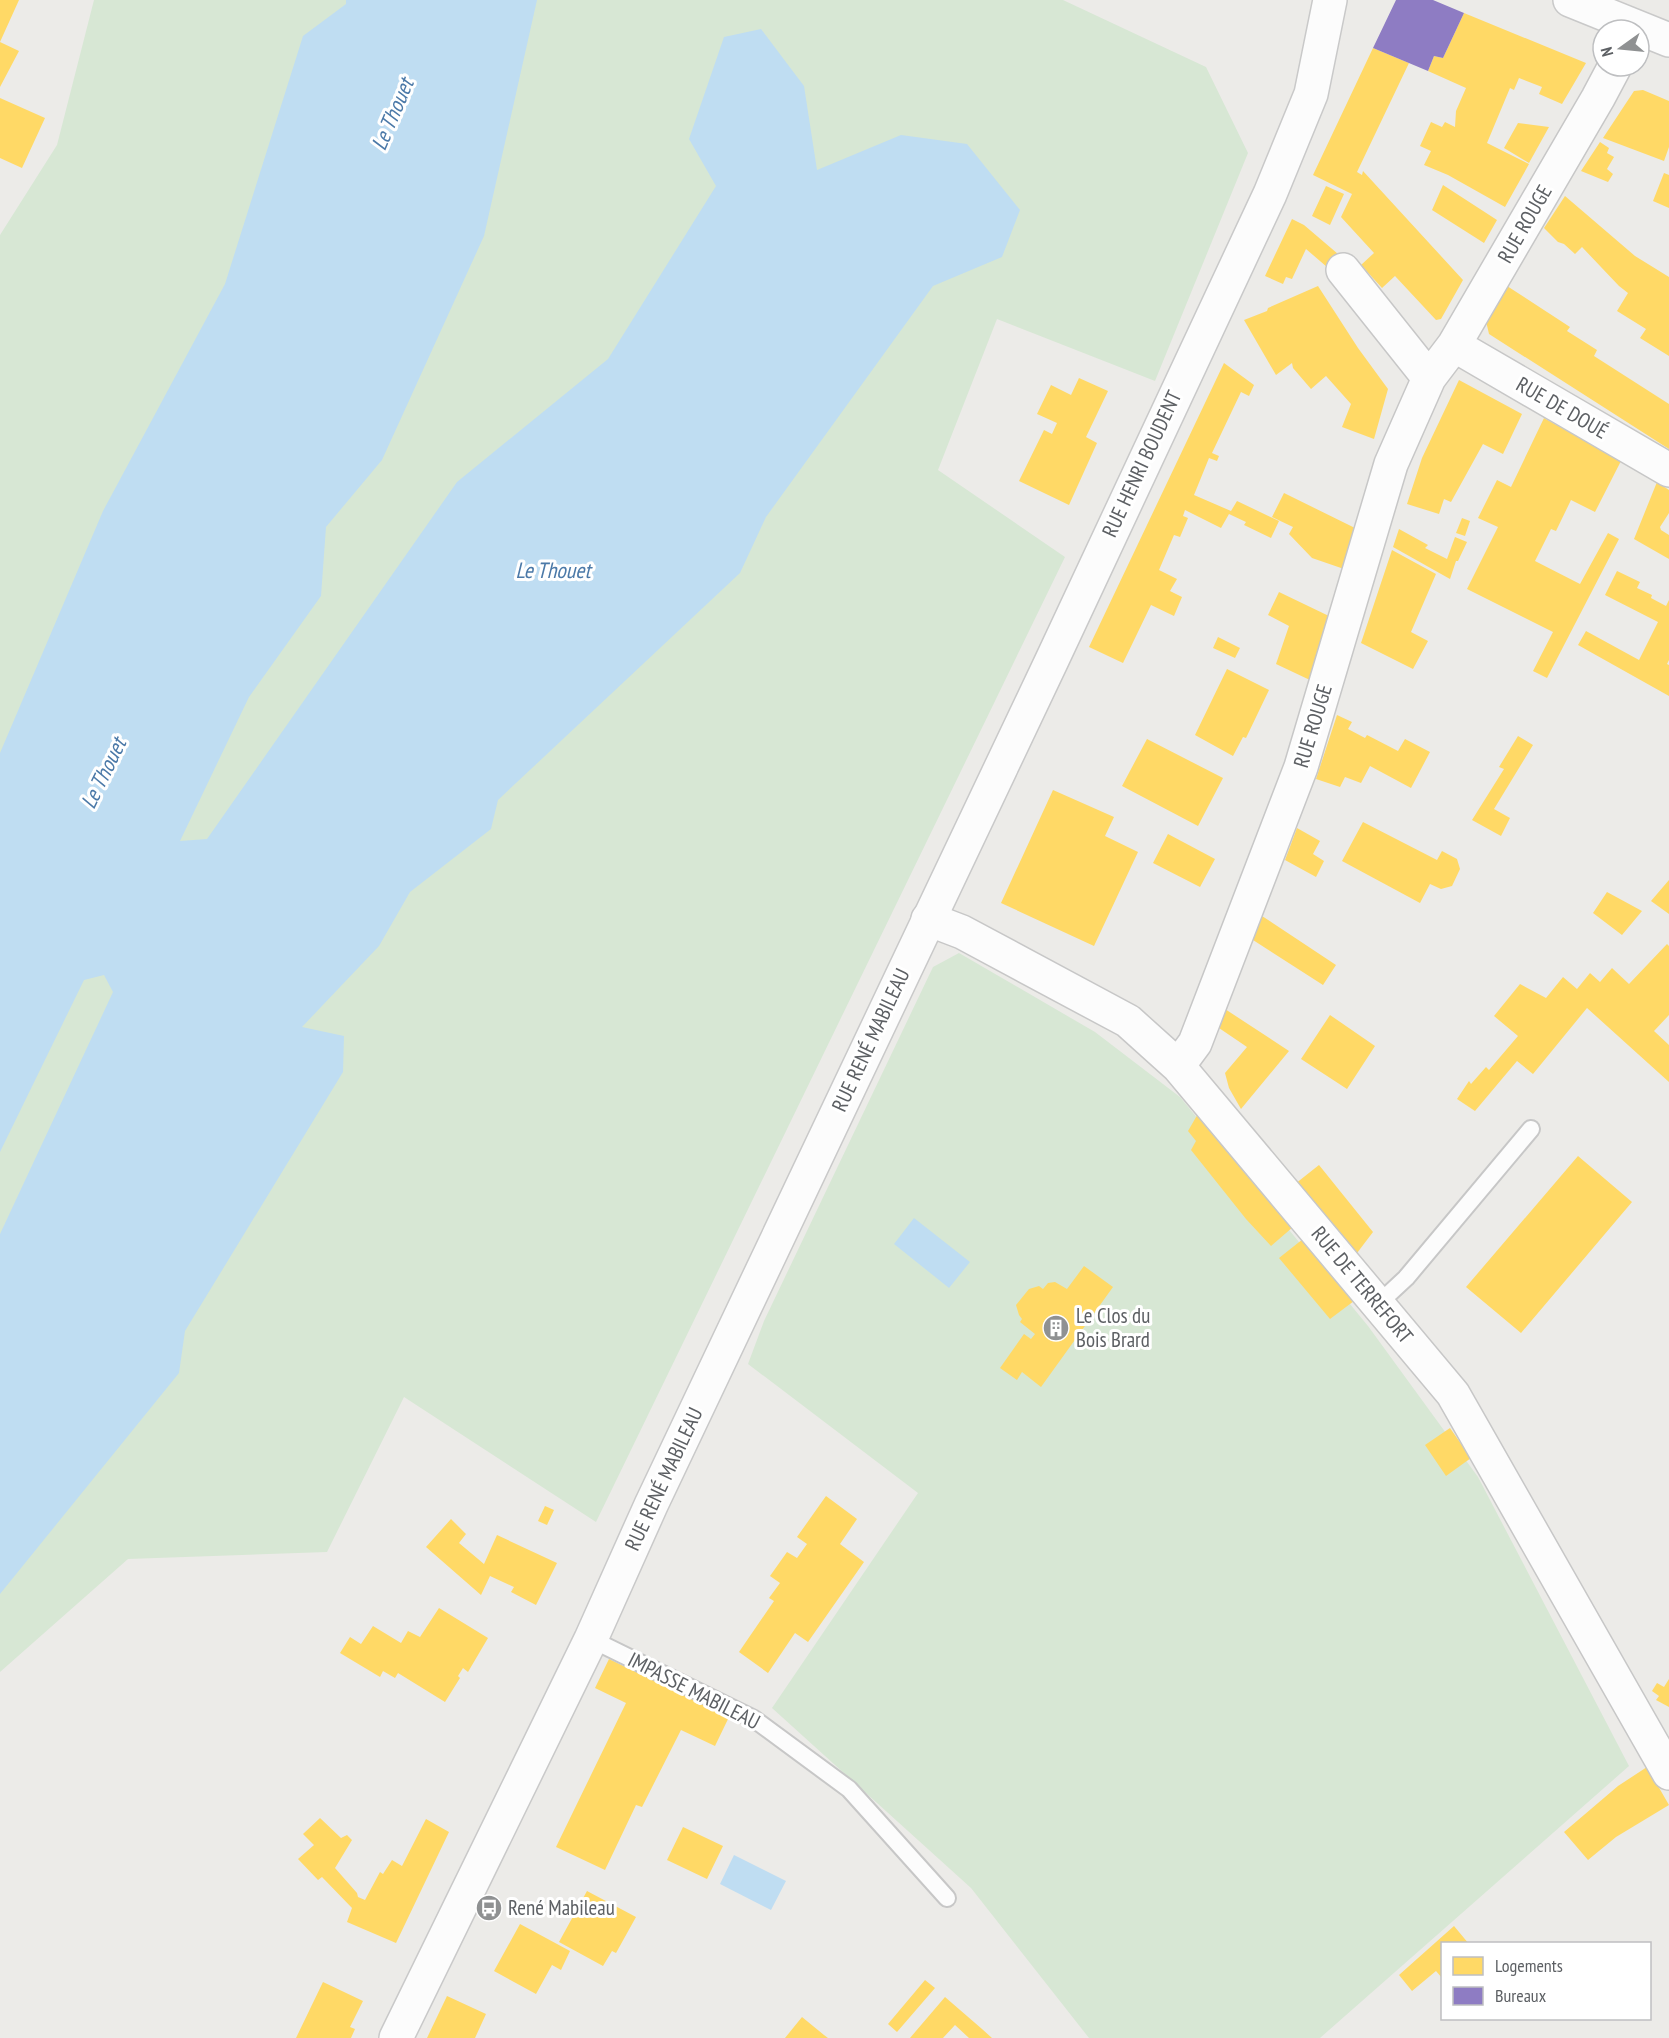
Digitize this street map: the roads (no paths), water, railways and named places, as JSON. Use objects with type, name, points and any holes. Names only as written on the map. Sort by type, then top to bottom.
[{"type":"street","name":"RUE HENRI BOUDENT","points":[[928,919],[1270,194],[1311,94],[1330,0]]},
{"type":"street","points":[[1570,0],[1612,18]]},
{"type":"street","points":[[1651,33],[1669,40]]},
{"type":"street","name":"RUE ROUGE","points":[[1178,1066],[1194,1043],[1301,767],[1391,464],[1429,378],[1454,345],[1609,78]]},
{"type":"street","points":[[1343,270],[1429,378]]},
{"type":"street","name":"RUE DE DOUÉ","points":[[1454,345],[1669,470]]},
{"type":"street","name":"RUE DE TERREFORT","points":[[928,919],[962,932],[1128,1022],[1178,1066],[1453,1394],[1668,1767]]},
{"type":"street","name":"RUE RENÉ MABILEAU","points":[[396,2038],[591,1639],[651,1505],[928,919]]},
{"type":"lane","points":[[1378,1304],[1406,1278],[1530,1128]]},
{"type":"lane","name":"IMPASSE MABILEAU","points":[[591,1639],[754,1719],[849,1789],[947,1898]]},
{"type":"water","name":"Le Thouet","points":[[346,0],[537,0],[484,236],[382,460],[326,527],[321,596],[249,697],[180,841],[207,839],[457,482],[608,359],[716,186],[689,139],[724,37],[761,29],[804,86],[817,170],[901,135],[967,144],[1020,210],[1002,257],[933,286],[766,517],[740,573],[498,800],[491,829],[410,892],[379,946],[302,1027],[344,1036],[343,1072],[185,1331],[179,1373],[0,1594],[0,1234],[113,992],[104,975],[84,980],[0,1152],[0,753],[103,511],[225,284],[303,36],[346,4]]},
{"type":"water","points":[[914,1218],[970,1262],[949,1288],[894,1244]]},
{"type":"water","points":[[734,1855],[786,1881],[771,1910],[720,1884]]},
{"type":"place","name":"Le Clos du Bois Brard","points":[[1056,1328]]},
{"type":"place","name":"René Mabileau","points":[[489,1908]]}]
